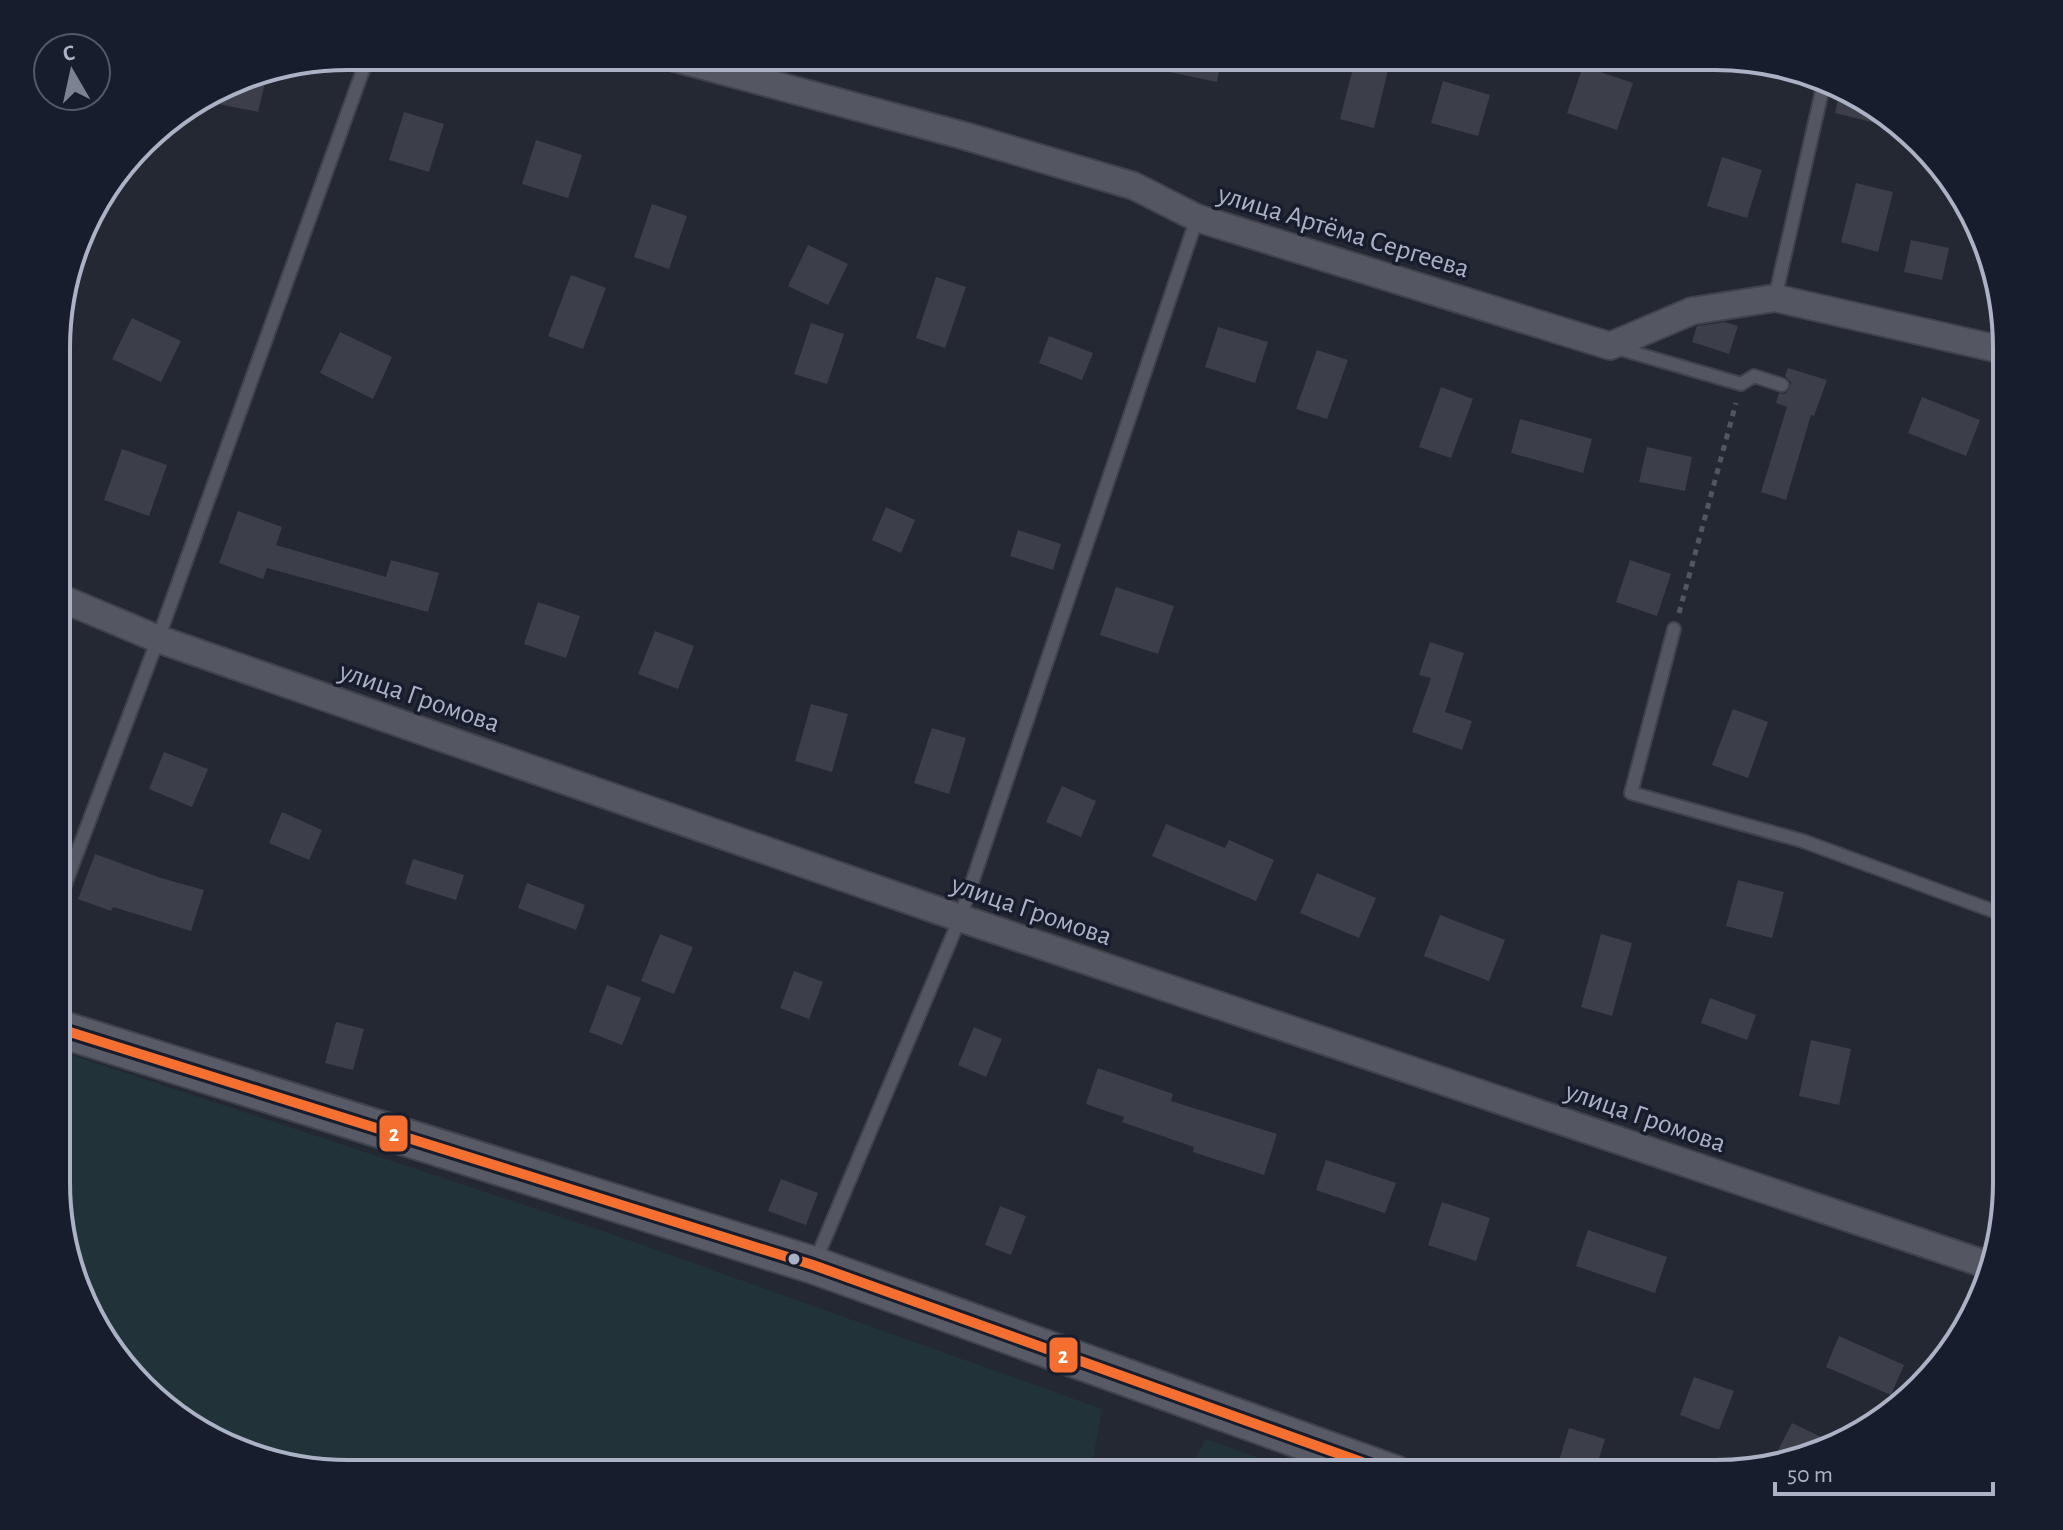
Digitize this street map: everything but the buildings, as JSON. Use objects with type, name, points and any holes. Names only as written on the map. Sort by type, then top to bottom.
[{"type":"street","name":"улица Артёма Сергеева","points":[[723,71],[965,136],[1134,186],[1197,218],[1610,346]]},
{"type":"street","points":[[1610,346],[1692,311],[1775,298],[1992,348]]},
{"type":"street","name":"улица Громова","points":[[70,602],[158,639],[960,918],[1980,1262]]},
{"type":"street","points":[[71,1032],[813,1265],[1355,1460]]},
{"type":"lane","points":[[71,870],[158,639],[363,71]]},
{"type":"lane","points":[[1775,298],[1822,91]]},
{"type":"lane","points":[[813,1265],[960,918],[1197,218]]},
{"type":"lane","points":[[1610,346],[1741,384],[1754,376],[1782,385]]},
{"type":"lane","points":[[1674,629],[1631,793],[1803,841],[1992,910]]},
{"type":"path","points":[[1674,629],[1741,384]]},
{"type":"shaded area","points":[[71,1055],[606,1232],[1102,1409],[1093,1459],[330,1459],[294,1455],[259,1445],[209,1423],[151,1379],[107,1321],[91,1288],[79,1254],[71,1200]]},
{"type":"shaded area","points":[[1206,1439],[1263,1460],[1194,1460]]},
{"type":"transit line","name":"2","points":[[71,1032],[813,1265],[1355,1460]]}]
